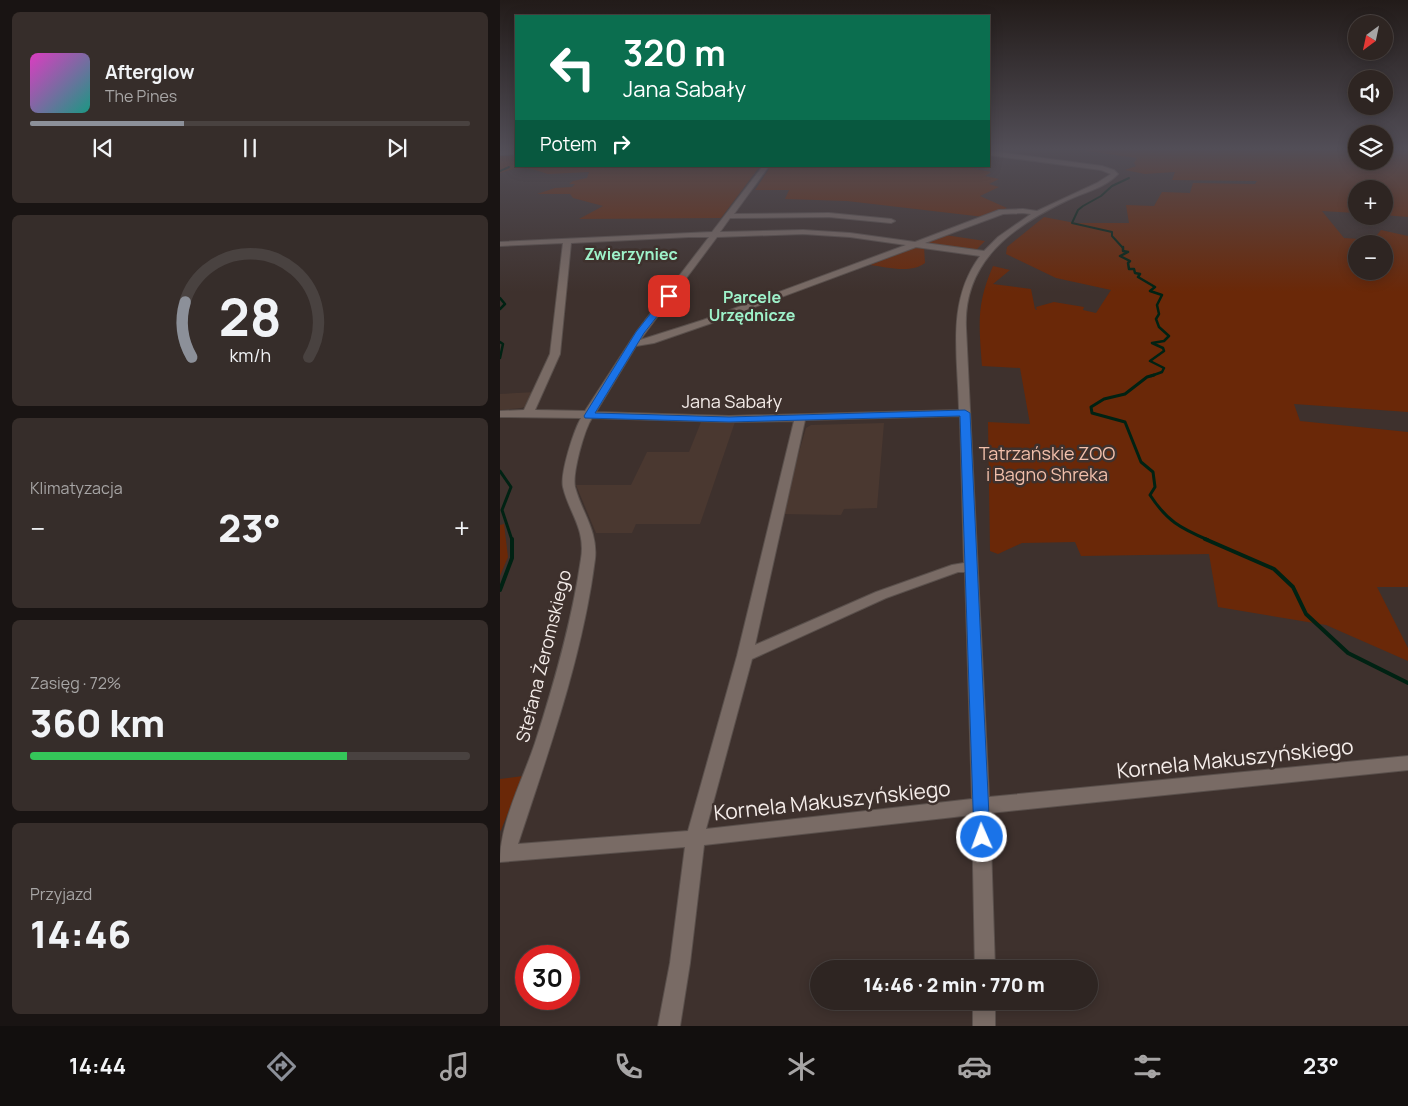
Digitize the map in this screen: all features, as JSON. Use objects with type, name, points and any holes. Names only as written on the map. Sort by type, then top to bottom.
[{"type":"street","name":"Stefana Żeromskiego","points":[[502,854],[543,743],[575,624],[589,544],[585,524],[570,490],[568,476],[584,422],[633,344],[743,197]]},
{"type":"street","points":[[985,960],[981,806],[962,307],[969,281],[985,254],[1005,234],[1037,213],[1071,197]]},
{"type":"street","points":[[633,344],[651,341],[706,322],[1002,212],[1023,211],[1037,213]]},
{"type":"street","points":[[729,216],[829,215],[892,221]]},
{"type":"street","points":[[881,220],[882,224],[875,232],[886,240]]},
{"type":"street","points":[[500,244],[714,234],[803,232],[886,240],[985,254]]},
{"type":"street","points":[[528,413],[554,354],[567,241]]},
{"type":"street","name":"Jana Sabały","points":[[500,414],[528,413],[729,420],[965,413]]},
{"type":"street","points":[[669,1026],[680,964],[697,828],[745,656],[800,418]]},
{"type":"street","points":[[745,656],[881,595],[957,568],[971,567]]},
{"type":"street","name":"Kornela Makuszyńskiego","points":[[502,854],[697,838],[981,806],[1408,763]]},
{"type":"street","points":[[984,1010],[984,1026]]},
{"type":"shaded area","points":[[535,392],[528,406],[500,410],[500,394]]},
{"type":"shaded area","points":[[701,422],[735,422],[700,524],[636,524],[632,533],[596,533],[576,485],[631,485],[647,452],[689,452]]},
{"type":"shaded area","points":[[884,423],[877,508],[844,509],[841,515],[781,514],[806,428],[811,425]]},
{"type":"green space","points":[[737,197],[721,218],[579,219],[603,206],[573,198]]},
{"type":"green space","points":[[786,197],[982,197],[1007,208],[984,217],[847,201],[785,199]]},
{"type":"green space","name":"Tatrzańskie ZOO i Bagno Shreka","points":[[1159,197],[1348,197],[1348,213],[1322,211],[1344,238],[1348,238],[1348,280],[1393,280],[1393,235],[1377,235],[1381,230],[1408,236],[1408,412],[1294,404],[1300,421],[1408,432],[1408,587],[1377,587],[1408,648],[1408,661],[1326,625],[1218,607],[1209,554],[1081,556],[1075,542],[1022,543],[998,554],[990,551],[988,422],[1030,424],[1020,368],[982,366],[980,339],[981,304],[993,266],[1010,270],[993,284],[1031,289],[1035,309],[1037,310],[1036,307],[1054,302],[1084,307],[1083,310],[1096,313],[1111,290],[1056,278],[1006,254],[1007,247],[1044,217],[1075,223],[1129,223],[1126,205],[1154,206]]},
{"type":"green space","points":[[1393,197],[1408,197],[1408,217],[1393,216]]},
{"type":"green space","points":[[945,235],[985,241],[975,251],[924,243]]},
{"type":"green space","points":[[918,246],[924,247],[925,263],[919,266],[898,269],[870,265]]},
{"type":"green space","points":[[504,524],[508,557],[500,576],[500,525]]},
{"type":"green space","points":[[523,776],[501,830],[500,831],[500,779]]},
{"type":"waterway","points":[[1099,197],[1078,210],[1072,223],[1112,232],[1112,236],[1123,248]]},
{"type":"waterway","points":[[1123,248],[1123,251],[1128,252],[1120,256],[1130,261],[1128,263],[1129,269],[1134,269],[1135,273],[1140,274],[1138,277],[1155,287],[1150,291],[1162,295],[1157,305],[1159,314],[1156,319],[1159,327],[1169,336],[1164,341],[1152,343],[1163,348],[1164,351],[1150,361],[1164,368],[1162,372],[1153,375]]},
{"type":"waterway","points":[[500,298],[505,304],[500,309]]},
{"type":"waterway","points":[[500,342],[503,344],[500,358]]},
{"type":"waterway","points":[[1153,375],[1147,377],[1125,394],[1104,399],[1091,407],[1092,413],[1125,422],[1141,462],[1153,472],[1155,487],[1150,495],[1156,504],[1175,523],[1208,540]]},
{"type":"waterway","points":[[500,471],[511,487],[502,510],[512,540]]},
{"type":"waterway","points":[[1205,539],[1274,569],[1293,587],[1306,614],[1348,653],[1408,683]]},
{"type":"waterway","points":[[500,590],[512,558],[512,540]]},
{"type":"district","name":"Zwierzyniec","points":[[631,254]]},
{"type":"district","name":"Parcele Urzędnicze","points":[[752,306]]},
{"type":"route","points":[[669,296],[640,332],[588,416],[729,420],[965,413],[982,837]]}]
